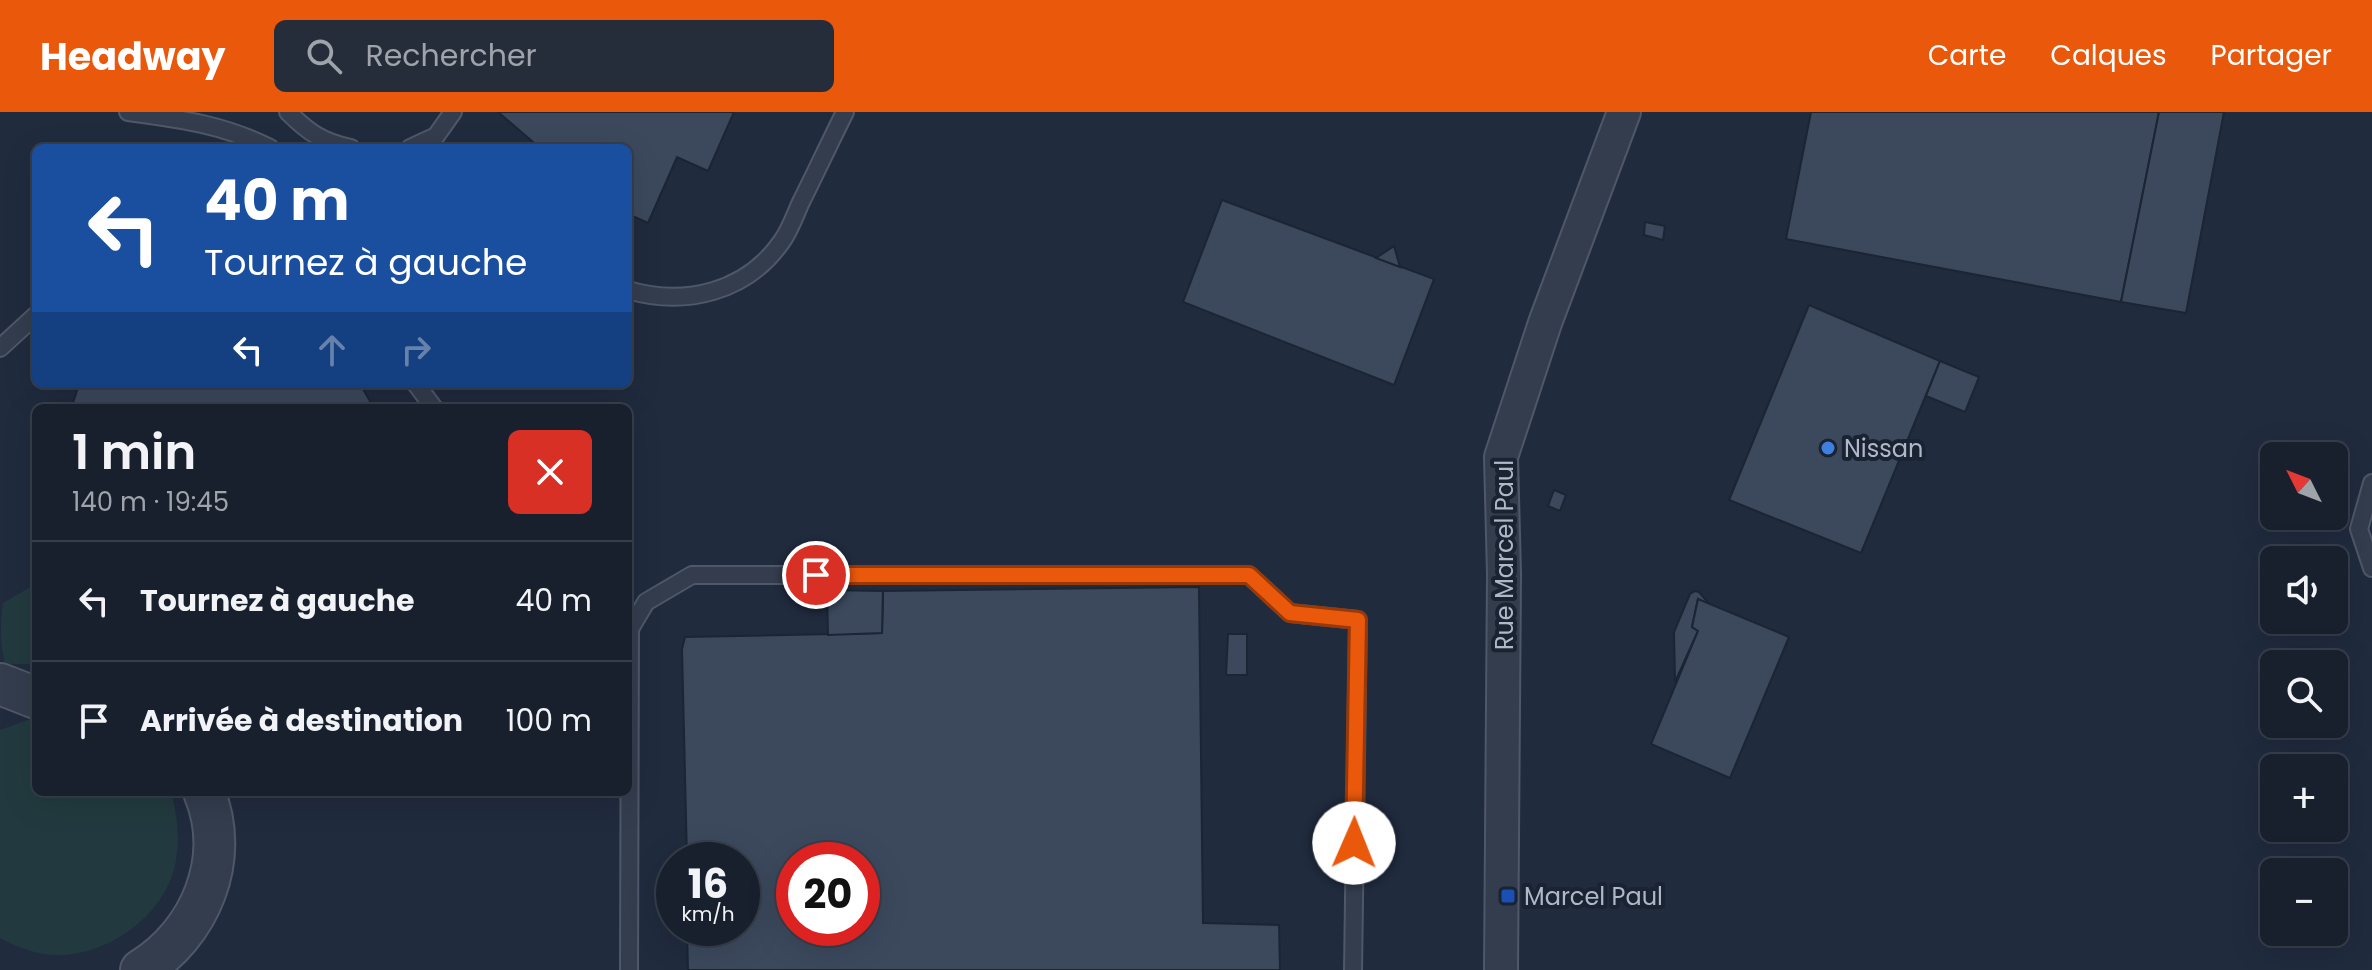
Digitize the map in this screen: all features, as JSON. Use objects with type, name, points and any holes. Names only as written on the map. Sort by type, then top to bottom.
[{"type":"street","name":"Rue Marcel Paul","points":[[1501,970],[1504,574],[1501,457],[1545,323],[1624,112]]},
{"type":"street","points":[[0,684],[32,698]]},
{"type":"street","points":[[0,715],[32,702]]},
{"type":"street","points":[[141,970],[158,959],[184,934],[203,902],[213,867],[214,831],[206,796]]},
{"type":"lane","points":[[128,112],[183,119],[238,132],[262,144]]},
{"type":"lane","points":[[288,112],[307,131],[333,144]]},
{"type":"lane","points":[[419,144],[436,136],[453,112]]},
{"type":"lane","points":[[632,291],[648,296],[683,298],[720,291],[760,268],[783,240],[845,112]]},
{"type":"lane","points":[[0,348],[32,319]]},
{"type":"lane","points":[[2372,483],[2359,529],[2372,568]]},
{"type":"lane","points":[[632,626],[646,602],[692,575],[1249,575],[1290,613],[1358,620],[1353,970]]},
{"type":"lane","points":[[629,970],[630,796]]},
{"type":"green space","points":[[32,586],[32,664],[5,664],[1,634],[3,603]]},
{"type":"green space","points":[[32,718],[32,796],[172,796],[178,834],[171,879],[149,913],[117,939],[79,953],[59,955],[21,948],[0,938],[0,730]]},
{"type":"building","points":[[498,112],[734,112],[708,171],[677,157],[648,223],[632,216],[632,144],[535,144]]},
{"type":"building","points":[[1811,112],[2159,112],[2121,302],[1786,239]]},
{"type":"building","points":[[2159,112],[2224,112],[2186,313],[2121,302]]},
{"type":"building","points":[[1222,200],[1434,279],[1394,385],[1183,302]]},
{"type":"building","points":[[1645,222],[1665,226],[1663,240],[1644,235]]},
{"type":"building","points":[[1394,246],[1400,267],[1376,258]]},
{"type":"building","name":"Nissan","points":[[1809,305],[1940,361],[1861,553],[1729,500]]},
{"type":"building","points":[[1940,361],[1979,377],[1965,412],[1926,396]]},
{"type":"building","points":[[78,388],[362,388],[372,404],[73,404]]},
{"type":"building","points":[[1554,490],[1566,495],[1560,511],[1548,506]]},
{"type":"building","points":[[1199,587],[1203,923],[1279,925],[1280,970],[688,970],[687,946],[760,946],[760,842],[687,842],[682,649],[685,637],[882,633],[883,591]]},
{"type":"building","points":[[827,590],[883,591],[882,633],[828,635]]},
{"type":"building","points":[[1695,591],[1712,607],[1698,599],[1692,627],[1698,631],[1675,682],[1674,632],[1690,594]]},
{"type":"building","points":[[1698,599],[1789,637],[1730,778],[1651,744],[1698,631],[1692,627]]},
{"type":"building","points":[[1228,634],[1247,634],[1247,675],[1226,675]]},
{"type":"place","name":"Nissan","points":[[1828,448]]},
{"type":"place","name":"Marcel Paul","points":[[1508,896]]},
{"type":"route","points":[[816,575],[1249,575],[1290,613],[1358,620],[1354,843]]}]
